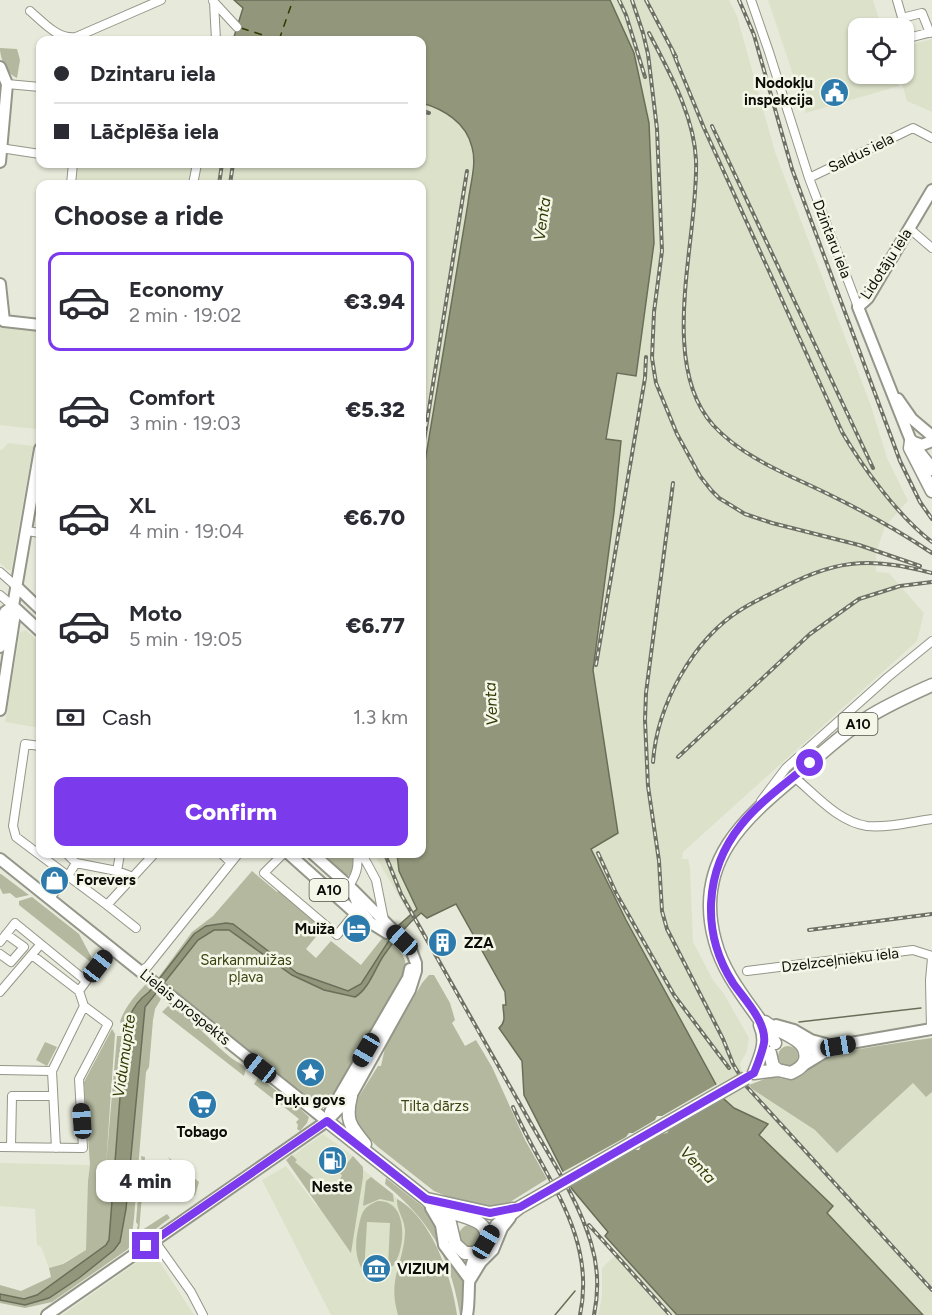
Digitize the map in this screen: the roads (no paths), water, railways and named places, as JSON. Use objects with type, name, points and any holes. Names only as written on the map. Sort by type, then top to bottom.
[{"type":"highway","name":"Dzintaru iela","points":[[910,441],[932,469]]},
{"type":"highway","points":[[910,441],[910,448],[932,491]]},
{"type":"highway","name":"A10","points":[[799,1042],[770,1026],[752,1008],[734,984],[721,959],[713,934],[711,910],[713,882],[721,857],[734,835],[754,811],[865,719],[932,685]]},
{"type":"highway","points":[[750,1076],[762,1051],[764,1036],[752,1008]]},
{"type":"highway","name":"A10","points":[[752,1008],[773,1048]]},
{"type":"highway","points":[[453,1235],[458,1224],[492,1221],[520,1207],[750,1076],[778,1070],[791,1073],[802,1066],[805,1052],[799,1042],[788,1038],[773,1048],[750,1076]]},
{"type":"highway","points":[[773,1048],[771,1060],[778,1070]]},
{"type":"highway","name":"A10","points":[[351,1096],[348,1113],[352,1128],[379,1161]]},
{"type":"highway","name":"Lielais prospekts","points":[[327,1121],[426,1199]]},
{"type":"highway","points":[[426,1199],[490,1213],[520,1207]]},
{"type":"highway","name":"A10","points":[[426,1199],[474,1221]]},
{"type":"highway","name":"A10","points":[[426,1199],[450,1223],[457,1248]]},
{"type":"highway","points":[[457,1248],[465,1253],[482,1247],[496,1225],[520,1207]]},
{"type":"highway","points":[[474,1221],[487,1231],[482,1247]]},
{"type":"main road","points":[[0,67],[7,84],[0,162]]},
{"type":"main road","name":"Lidotāju iela","points":[[858,306],[868,298],[932,190]]},
{"type":"main road","points":[[0,284],[2,321],[36,325]]},
{"type":"main road","name":"Dzintaru iela","points":[[858,306],[910,441]]},
{"type":"main road","points":[[889,387],[912,419],[932,439],[922,445],[910,441]]},
{"type":"main road","points":[[0,710],[15,613],[13,606],[36,477]]},
{"type":"main road","points":[[17,587],[36,605]]},
{"type":"main road","points":[[13,606],[36,627]]},
{"type":"main road","points":[[0,646],[5,612],[13,606]]},
{"type":"main road","name":"A10","points":[[293,858],[355,913],[387,929]]},
{"type":"main road","name":"A10","points":[[318,858],[349,886],[387,929],[410,947],[414,956],[416,971],[414,981],[351,1096]]},
{"type":"main road","name":"Lielais prospekts","points":[[0,859],[327,1121]]},
{"type":"main road","name":"A10","points":[[327,1121],[408,978],[409,958],[401,942]]},
{"type":"main road","points":[[752,1008],[774,1024],[794,1030],[811,1040],[838,1046]]},
{"type":"main road","points":[[799,1042],[810,1049],[931,1029]]},
{"type":"main road","points":[[802,1066],[838,1046]]},
{"type":"main road","points":[[47,1315],[327,1121],[351,1096]]},
{"type":"main road","points":[[426,1199],[441,1225],[444,1245],[470,1280]]},
{"type":"main road","points":[[470,1280],[493,1250],[502,1228],[520,1207]]},
{"type":"main road","points":[[472,1315],[470,1280],[473,1259],[482,1247]]},
{"type":"main road","points":[[457,1248],[470,1280]]},
{"type":"main road","points":[[467,1315],[470,1304]]},
{"type":"street","points":[[82,36],[160,0]]},
{"type":"street","name":"Dzintaru iela","points":[[751,0],[809,178],[858,306]]},
{"type":"street","points":[[897,0],[902,18],[922,13],[931,32],[914,36]]},
{"type":"street","points":[[213,1],[237,27]]},
{"type":"street","points":[[213,1],[216,36]]},
{"type":"street","points":[[30,11],[61,36]]},
{"type":"street","points":[[7,84],[36,87]]},
{"type":"street","name":"Saldus iela","points":[[809,178],[913,128],[932,138]]},
{"type":"street","points":[[1,148],[36,153]]},
{"type":"street","points":[[910,229],[932,248]]},
{"type":"street","points":[[27,531],[36,532]]},
{"type":"street","points":[[0,572],[17,587]]},
{"type":"street","points":[[0,595],[13,606]]},
{"type":"street","points":[[754,811],[786,768],[932,641]]},
{"type":"street","points":[[36,745],[25,744],[13,826],[16,837],[36,852]]},
{"type":"street","points":[[794,777],[841,816],[866,826],[932,819]]},
{"type":"street","points":[[44,858],[136,928]]},
{"type":"street","points":[[71,858],[76,863],[117,871],[133,877]]},
{"type":"street","points":[[117,871],[119,858]]},
{"type":"street","points":[[107,905],[150,858]]},
{"type":"street","points":[[226,858],[230,862]]},
{"type":"street","points":[[144,974],[234,858]]},
{"type":"street","points":[[279,858],[264,873],[337,934],[355,913]]},
{"type":"street","points":[[357,858],[356,875],[349,886],[357,905],[372,923]]},
{"type":"street","points":[[365,858],[374,873],[387,929]]},
{"type":"street","points":[[50,898],[76,863]]},
{"type":"street","points":[[356,875],[362,871],[374,873]]},
{"type":"street","points":[[0,942],[15,923],[86,981]]},
{"type":"street","points":[[6,934],[24,947]]},
{"type":"street","points":[[0,954],[11,962],[32,938]]},
{"type":"street","points":[[0,992],[40,945]]},
{"type":"street","points":[[79,991],[111,947]]},
{"type":"street","name":"Dzelzceļnieku iela","points":[[747,971],[913,950],[932,957]]},
{"type":"street","points":[[0,1147],[83,1148],[79,1079],[108,1024],[84,1006],[79,991],[32,956]]},
{"type":"street","points":[[931,1029],[932,957]]},
{"type":"street","points":[[57,1148],[52,1071],[84,1006]]},
{"type":"street","points":[[0,1070],[52,1071]]},
{"type":"street","points":[[11,1147],[12,1096],[52,1096]]},
{"type":"street","points":[[153,1240],[191,1292],[203,1315]]},
{"type":"water","points":[[234,0],[610,0],[634,53],[649,123],[654,243],[636,376],[617,373],[606,439],[621,441],[593,670],[618,833],[591,849],[626,920],[724,1099],[734,1108],[768,1124],[759,1135],[833,1206],[827,1213],[923,1315],[677,1315],[605,1236],[608,1232],[572,1189],[524,1095],[522,1061],[499,1028],[504,1020],[505,992],[456,904],[427,918],[421,913],[392,943],[368,984],[355,997],[324,990],[292,975],[229,930],[214,930],[198,940],[145,1007],[126,1209],[120,1242],[114,1250],[79,1278],[49,1298],[25,1305],[0,1300],[0,1294],[24,1299],[37,1295],[106,1245],[109,1240],[126,1026],[136,1005],[149,992],[194,934],[206,926],[233,924],[297,973],[348,991],[361,984],[399,925],[417,909],[399,871],[397,858],[426,858],[426,456],[473,175],[472,147],[465,130],[453,118],[426,104],[426,36],[234,36],[243,8]]},
{"type":"waterway","points":[[887,276],[905,247]]},
{"type":"waterway","points":[[799,1022],[921,1008]]},
{"type":"waterway","points":[[555,1315],[575,1291]]},
{"type":"railway","points":[[619,0],[626,15],[645,77]]},
{"type":"railway","points":[[632,0],[648,54],[657,129],[662,251],[654,312],[652,358],[656,383],[677,434],[700,476],[711,490],[719,498],[745,514],[859,545],[920,566]]},
{"type":"railway","points":[[646,0],[676,57]]},
{"type":"railway","points":[[739,0],[754,35],[792,169],[900,461],[920,502],[932,519]]},
{"type":"railway","points":[[649,33],[686,110],[694,143],[695,191],[684,334],[687,368],[696,399],[713,425],[725,437],[753,457],[869,515],[932,553]]},
{"type":"railway","points":[[672,50],[704,128],[842,432],[882,491],[932,542]]},
{"type":"railway","points":[[712,126],[873,468]]},
{"type":"railway","points":[[220,180],[221,168]]},
{"type":"railway","points":[[231,180],[232,168]]},
{"type":"railway","points":[[426,428],[467,171]]},
{"type":"railway","points":[[596,665],[645,378],[646,357]]},
{"type":"railway","points":[[673,483],[646,693],[645,720],[648,786],[659,861],[662,911],[667,929],[723,1039],[733,1064],[747,1087],[932,1290]]},
{"type":"railway","points":[[653,762],[662,718],[681,675],[708,638],[742,609],[804,577],[841,565],[882,564],[932,573]]},
{"type":"railway","points":[[678,757],[810,634],[859,599],[900,586],[932,582]]},
{"type":"railway","points":[[598,853],[616,893],[674,995],[729,1068]]},
{"type":"railway","points":[[387,858],[401,894],[578,1209],[595,1261],[597,1288],[594,1315]]},
{"type":"railway","points":[[809,930],[932,914]]},
{"type":"railway","points":[[513,1107],[552,1182],[574,1232],[581,1258],[583,1286],[580,1315]]},
{"type":"railway","points":[[589,1225],[670,1315]]},
{"type":"place","name":"Nodokļu inspekcija","points":[[834,92]]},
{"type":"place","name":"Forevers","points":[[55,880]]},
{"type":"place","name":"Muiža","points":[[356,929]]},
{"type":"place","name":"ZZA","points":[[443,943]]},
{"type":"place","name":"Puķu govs","points":[[310,1073]]},
{"type":"place","name":"Tobago","points":[[202,1105]]},
{"type":"place","name":"Neste","points":[[332,1160]]},
{"type":"place","name":"VIZIUM","points":[[376,1269]]},
{"type":"water label","name":"Venta","points":[[542,219]]},
{"type":"water label","name":"Venta","points":[[491,704]]},
{"type":"water label","name":"Vidumupīte","points":[[124,1056]]},
{"type":"water label","name":"Venta","points":[[698,1165]]},
{"type":"park label","name":"Sarkanmuižas pļava","points":[[246,968]]},
{"type":"park label","name":"Tilta dārzs","points":[[435,1106]]}]
